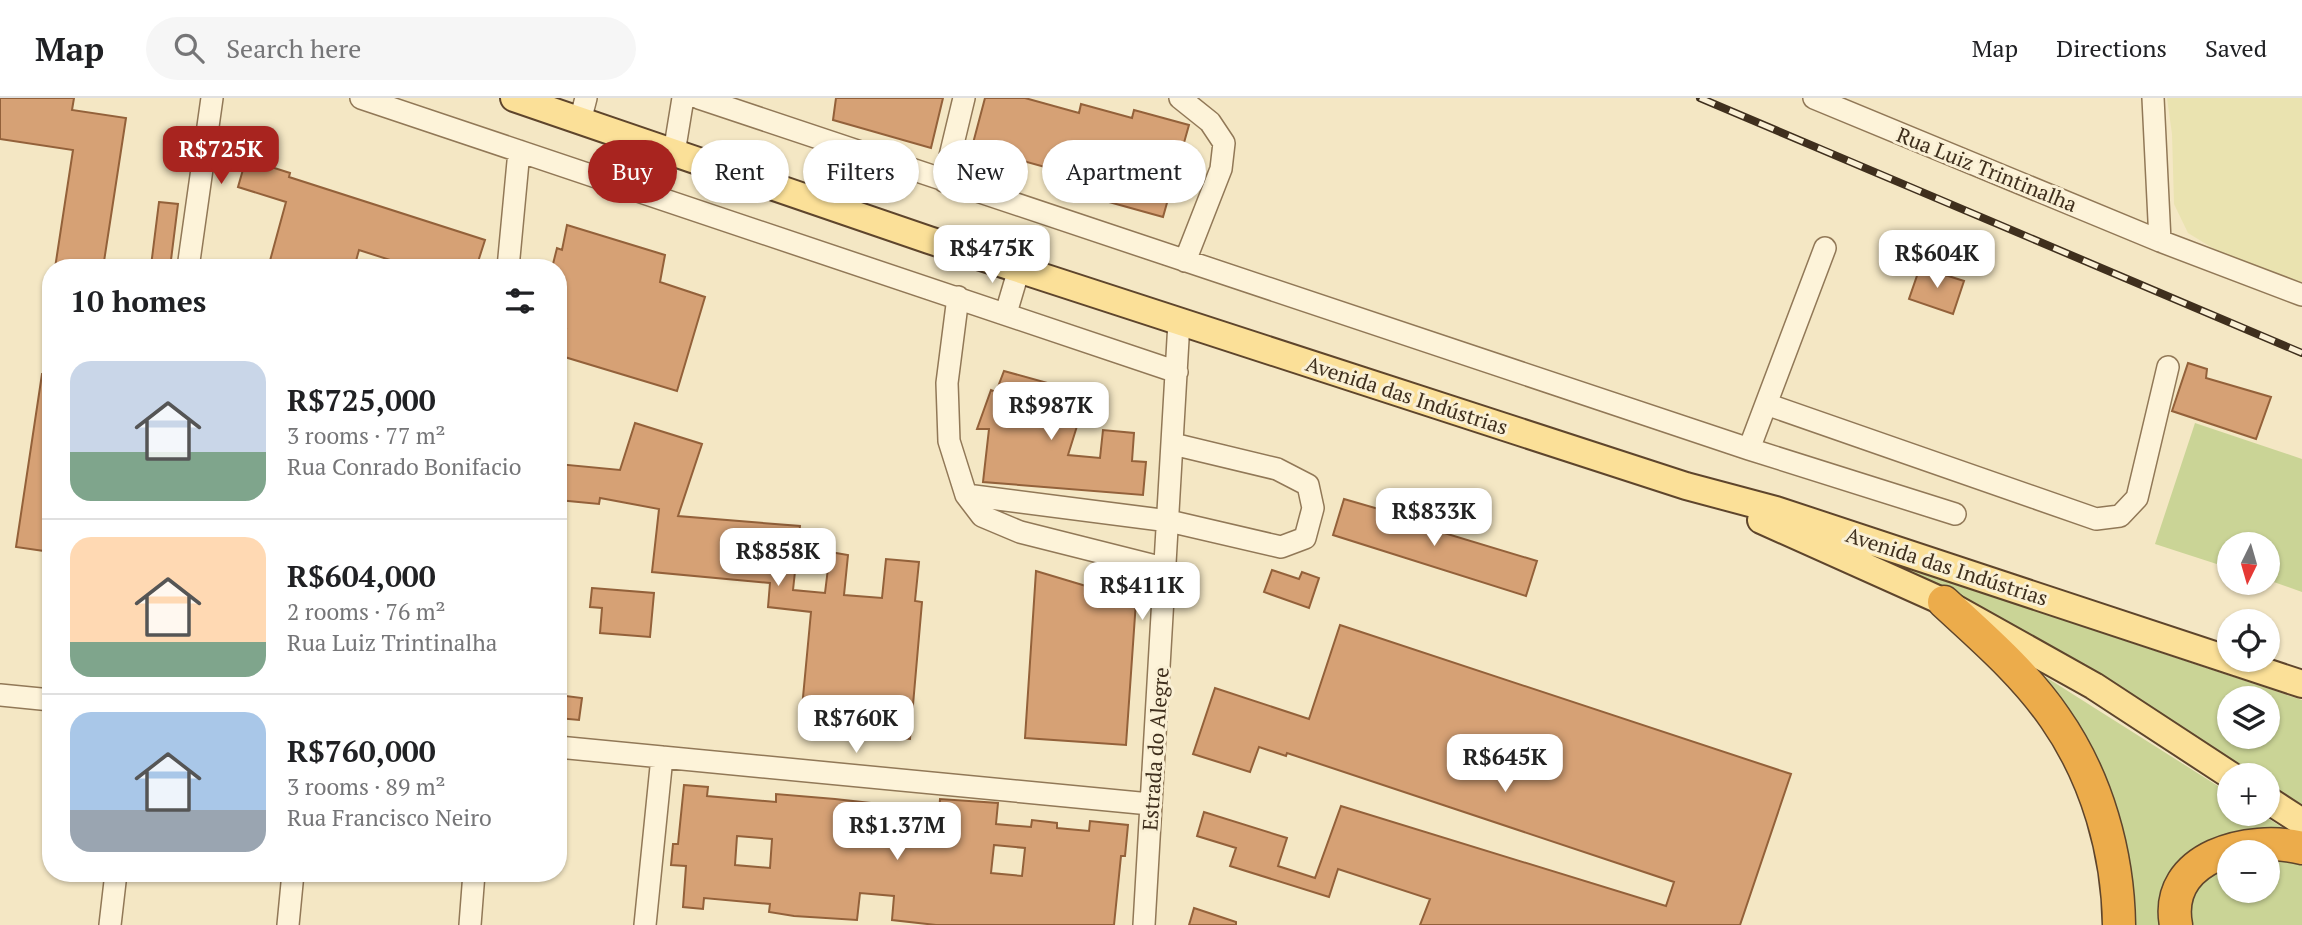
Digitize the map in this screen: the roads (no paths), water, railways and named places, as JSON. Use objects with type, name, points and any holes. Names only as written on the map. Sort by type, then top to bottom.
[{"type":"highway","points":[[1944,602],[2009,662],[2056,719],[2094,792],[2113,858],[2119,925]]},
{"type":"highway","points":[[2176,925],[2176,894],[2185,876],[2208,857],[2245,847],[2289,845],[2302,848]]},
{"type":"main road","name":"Avenida das Indústrias","points":[[514,98],[583,109],[647,140]]},
{"type":"main road","name":"Avenida das Indústrias","points":[[677,154],[1019,269],[1686,486],[1776,509],[2302,684]]},
{"type":"main road","points":[[1686,486],[1944,602],[2094,687],[2217,766]]},
{"type":"main road","points":[[2280,808],[2302,822]]},
{"type":"street","points":[[189,259],[212,98]]},
{"type":"street","points":[[361,98],[1177,372]]},
{"type":"street","points":[[676,140],[683,98]]},
{"type":"street","points":[[699,98],[933,177]]},
{"type":"street","points":[[954,140],[964,98]]},
{"type":"street","points":[[1180,98],[1210,122],[1224,143],[1221,169],[1185,261]]},
{"type":"street","name":"Rua Luiz Trintinalha","points":[[1814,98],[2160,241],[2302,295]]},
{"type":"street","points":[[2153,98],[2160,241]]},
{"type":"street","points":[[509,259],[519,151]]},
{"type":"street","points":[[1010,203],[1749,449],[1955,514]]},
{"type":"street","points":[[1749,449],[1825,248]]},
{"type":"street","points":[[1006,313],[1019,269]]},
{"type":"street","points":[[958,297],[947,383],[949,441],[966,495],[982,516],[1020,532],[1167,569]]},
{"type":"street","name":"Estrada do Alegre","points":[[1144,925],[1167,569],[1179,321]]},
{"type":"street","points":[[1766,404],[2095,519],[2120,516],[2137,498],[2168,366]]},
{"type":"street","points":[[966,495],[1169,521],[1281,547],[1305,538],[1314,508],[1308,485],[1277,469],[1173,444]]},
{"type":"street","points":[[0,695],[42,699]]},
{"type":"street","points":[[567,748],[1150,804]]},
{"type":"street","points":[[645,925],[662,757]]},
{"type":"street","points":[[110,925],[115,882]]},
{"type":"street","points":[[288,925],[292,882]]},
{"type":"street","points":[[470,925],[473,882]]},
{"type":"railway","points":[[1700,98],[2302,353]]}]
